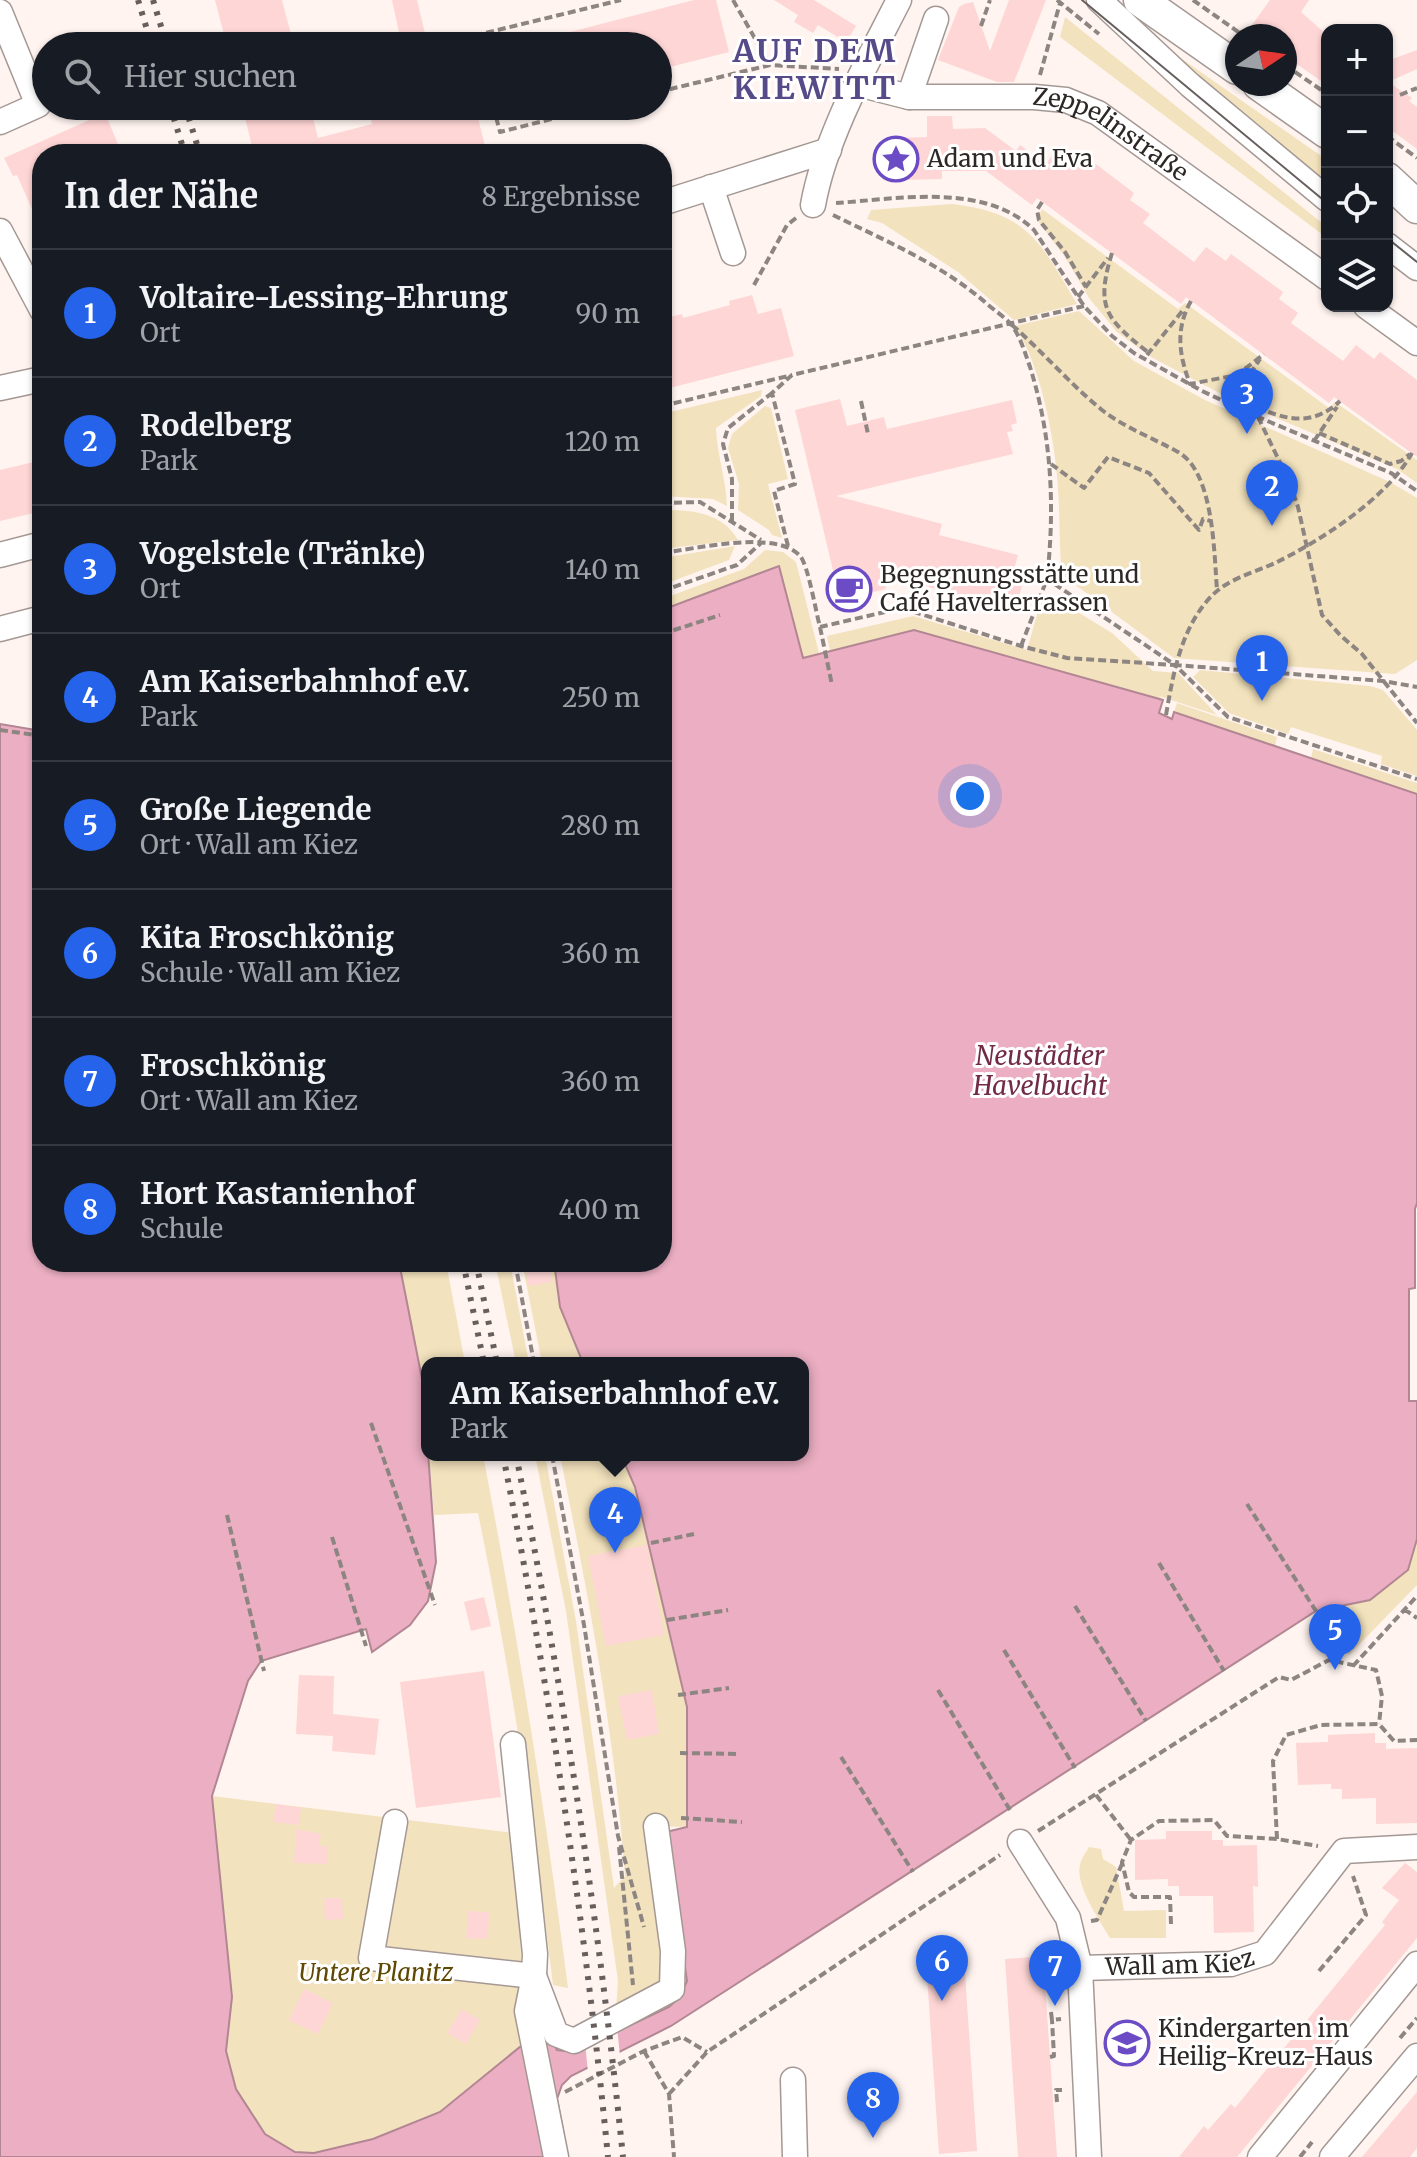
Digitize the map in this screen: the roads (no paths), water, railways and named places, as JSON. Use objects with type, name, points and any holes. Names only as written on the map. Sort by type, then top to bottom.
[{"type":"main road","points":[[1140,0],[1225,60]]},
{"type":"main road","points":[[1276,96],[1321,128]]},
{"type":"main road","points":[[1393,185],[1417,207]]},
{"type":"street","points":[[813,205],[818,177],[829,150],[849,76],[899,0]]},
{"type":"street","points":[[1099,0],[1190,85],[1321,194]]},
{"type":"street","points":[[0,12],[32,90]]},
{"type":"street","points":[[909,97],[936,19]]},
{"type":"street","name":"Zeppelinstraße","points":[[849,76],[909,97],[1034,97],[1066,100],[1098,113],[1321,274]]},
{"type":"street","points":[[0,122],[32,108]]},
{"type":"street","points":[[672,200],[829,150]]},
{"type":"street","points":[[711,187],[733,253]]},
{"type":"street","points":[[0,231],[32,291]]},
{"type":"street","points":[[1393,250],[1417,268]]},
{"type":"street","points":[[1374,312],[1417,343]]},
{"type":"street","points":[[0,388],[32,381]]},
{"type":"street","points":[[0,555],[32,547]]},
{"type":"street","points":[[0,629],[32,621]]},
{"type":"street","points":[[513,1744],[534,1938],[534,1976],[527,2011],[556,2157]]},
{"type":"street","points":[[395,1822],[371,1958],[534,1976]]},
{"type":"street","points":[[534,1976],[556,2034],[574,2041],[672,1989],[673,1951],[656,1826]]},
{"type":"street","points":[[1020,1842],[1068,1918],[1080,1968]]},
{"type":"street","name":"Wall am Kiez","points":[[1089,2157],[1080,1968],[1231,1964],[1265,1953],[1344,1851],[1417,1847]]},
{"type":"street","points":[[1260,2157],[1417,1964]]},
{"type":"street","points":[[1332,2157],[1417,2056]]},
{"type":"street","points":[[793,2080],[795,2157]]},
{"type":"water","name":"Neustädter Havelbucht","points":[[779,566],[803,658],[914,630],[1163,700],[1159,713],[1172,719],[1174,712],[1417,794],[1417,1203],[1415,1288],[1409,1289],[1409,1401],[1417,1401],[1417,1539],[1408,1570],[1370,1600],[1316,1611],[671,2026],[571,2076],[562,2085],[557,2099],[565,2157],[0,2157],[0,724],[32,729],[32,1272],[401,1272],[421,1374],[421,1461],[429,1461],[436,1562],[428,1601],[410,1625],[372,1652],[366,1629],[261,1661],[248,1681],[212,1796],[232,1997],[226,2051],[236,2089],[265,2134],[295,2152],[314,2153],[373,2139],[440,2112],[526,2042],[550,2037],[557,2050],[574,2052],[669,2007],[679,1998],[687,1981],[666,1832],[687,1827],[687,1707],[635,1487],[624,1461],[809,1461],[809,1357],[581,1357],[560,1307],[555,1272],[672,1272],[672,606]]},
{"type":"tram line","points":[[1082,0],[1321,198]]},
{"type":"tram line","points":[[1390,240],[1417,262]]},
{"type":"railway","points":[[138,0],[148,32]]},
{"type":"railway","points":[[153,0],[163,32]]},
{"type":"railway","points":[[174,120],[182,144]]},
{"type":"railway","points":[[189,120],[197,144]]},
{"type":"railway","points":[[465,1272],[483,1357]]},
{"type":"railway","points":[[478,1272],[496,1357]]},
{"type":"railway","points":[[504,1461],[536,1629],[564,1804],[608,2157]]},
{"type":"railway","points":[[517,1461],[578,1805],[603,1981],[623,2157]]},
{"type":"place","name":"Adam und Eva","points":[[896,159]]},
{"type":"place","name":"Vogelstele (Tränke)","points":[[1247,434]]},
{"type":"place","name":"Rodelberg","points":[[1272,526]]},
{"type":"place","name":"Begegnungsstätte und Café Havelterrassen","points":[[849,589]]},
{"type":"place","name":"Voltaire-Lessing-Ehrung","points":[[1262,701]]},
{"type":"place","name":"Am Kaiserbahnhof e.V.","points":[[615,1553]]},
{"type":"place","name":"Große Liegende","points":[[1335,1670]]},
{"type":"place","name":"Kita Froschkönig","points":[[942,2001]]},
{"type":"place","name":"Froschkönig","points":[[1055,2006]]},
{"type":"place","name":"Kindergarten im Heilig-Kreuz-Haus","points":[[1127,2043]]},
{"type":"place","name":"Hort Kastanienhof","points":[[873,2138]]},
{"type":"district","name":"AUF DEM KIEWITT","points":[[815,70]]},
{"type":"park label","name":"Untere Planitz","points":[[376,1973]]}]
